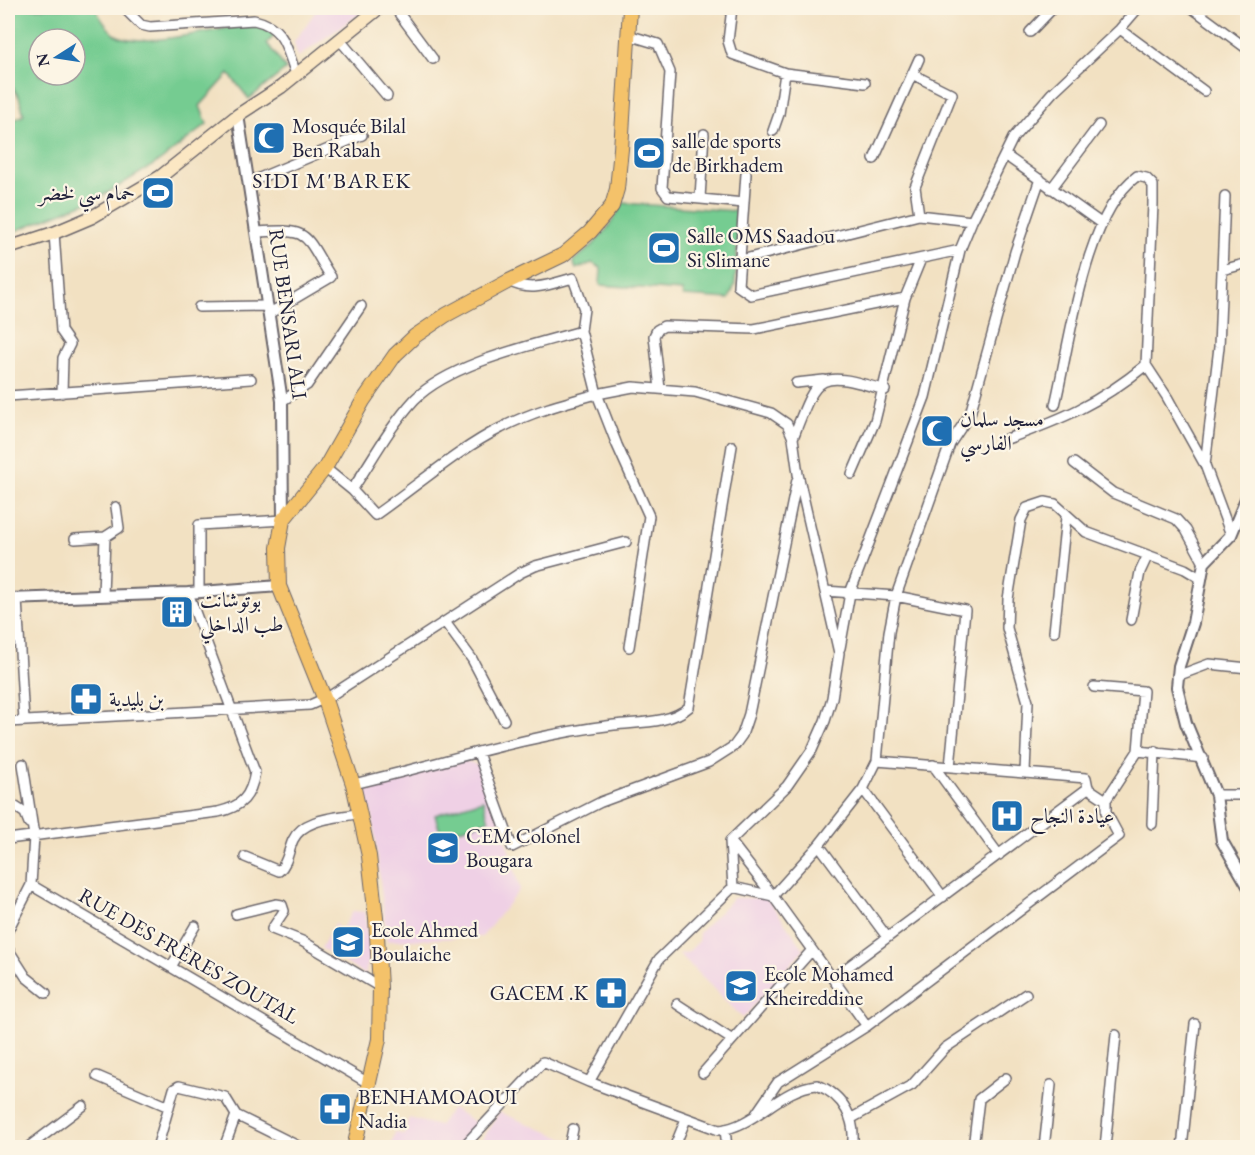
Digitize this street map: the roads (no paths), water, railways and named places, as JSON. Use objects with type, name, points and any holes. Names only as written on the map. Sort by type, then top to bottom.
[{"type":"main road","points":[[8,248],[54,233],[119,203],[160,177],[379,8]]},
{"type":"main road","points":[[354,1148],[379,1039],[380,987],[376,918],[361,813],[353,784],[325,700],[279,585],[277,570],[283,520],[325,468],[363,402],[395,355],[415,336],[446,315],[563,255],[590,232],[612,206],[618,179],[630,8]]},
{"type":"street","points":[[124,8],[141,25],[150,27],[254,20],[266,22],[280,34],[296,74]]},
{"type":"street","points":[[395,8],[433,59]]},
{"type":"street","points":[[732,8],[728,41],[732,54],[785,73],[865,83]]},
{"type":"street","points":[[1029,32],[1053,8]]},
{"type":"street","points":[[730,841],[788,786],[812,750],[832,698],[850,593],[925,397],[960,250],[972,221],[1013,138],[1052,93],[1120,29],[1138,8]]},
{"type":"street","points":[[1192,8],[1246,48]]},
{"type":"street","points":[[1120,29],[1204,91]]},
{"type":"street","points":[[628,35],[658,44],[670,72],[662,188],[664,193],[668,196],[744,203]]},
{"type":"street","points":[[339,39],[387,96]]},
{"type":"street","points":[[874,159],[919,59]]},
{"type":"street","points":[[772,131],[779,114],[785,73]]},
{"type":"street","points":[[912,74],[952,94],[915,187],[918,215]]},
{"type":"street","name":"RUE BENSARI ALI","points":[[238,115],[258,232],[282,401],[283,520]]},
{"type":"street","points":[[1051,189],[1100,125]]},
{"type":"street","points":[[700,198],[704,134]]},
{"type":"street","points":[[250,182],[362,135]]},
{"type":"street","points":[[1005,155],[1102,224]]},
{"type":"street","points":[[746,174],[738,286],[751,295],[960,250]]},
{"type":"street","points":[[1055,405],[1089,256],[1102,224],[1124,185],[1137,176],[1146,178],[1153,185],[1146,365],[1205,465],[1232,536]]},
{"type":"street","points":[[773,897],[819,845],[863,789],[877,761],[889,632],[896,596],[950,444],[970,414],[1015,252],[1040,179]]},
{"type":"street","points":[[1205,465],[1219,347],[1225,196]]},
{"type":"street","points":[[741,260],[918,215],[972,221]]},
{"type":"street","points":[[199,308],[269,309],[331,277],[307,238],[300,232],[290,230],[258,232]]},
{"type":"street","points":[[54,233],[61,331],[70,344],[63,358],[62,393]]},
{"type":"street","points":[[852,474],[876,421],[905,298],[921,258]]},
{"type":"street","points":[[1222,270],[1248,263]]},
{"type":"street","points":[[509,281],[520,287],[532,288],[573,278],[584,309],[581,331],[597,394],[616,445],[649,516],[629,647]]},
{"type":"street","points":[[660,389],[654,336],[657,330],[664,326],[754,329],[905,298]]},
{"type":"street","points":[[282,401],[307,385],[361,306]]},
{"type":"street","points":[[352,490],[398,420],[417,397],[462,369],[581,331]]},
{"type":"street","points":[[1004,440],[1056,421],[1095,403],[1146,365]]},
{"type":"street","points":[[8,396],[251,379]]},
{"type":"street","points":[[793,438],[813,390],[825,379]]},
{"type":"street","points":[[796,383],[846,379],[885,390]]},
{"type":"street","points":[[325,468],[352,490],[375,515],[492,433],[535,412],[597,394],[633,387],[694,392],[771,413],[787,424],[793,438],[798,474],[839,653]]},
{"type":"street","points":[[353,784],[565,732],[664,719],[680,715],[689,707],[732,446]]},
{"type":"street","points":[[1074,463],[1113,493],[1176,519],[1186,530],[1204,563]]},
{"type":"street","points":[[478,753],[512,847],[600,802],[709,762],[734,746],[742,735],[749,714],[798,474]]},
{"type":"street","points":[[1248,494],[1232,536],[1204,563],[1193,623],[1177,676],[1177,687],[1186,723],[1203,758],[1216,795],[1222,841],[1248,886]]},
{"type":"street","points":[[1025,772],[1028,702],[1007,628],[1008,599],[1021,520],[1027,508],[1045,502],[1055,504],[1066,517],[1086,532],[1147,557],[1185,569],[1200,578]]},
{"type":"street","points":[[75,538],[105,537],[119,528],[116,507]]},
{"type":"street","points":[[1054,632],[1066,517]]},
{"type":"street","points":[[8,838],[34,837],[234,808],[246,799],[252,787],[255,772],[230,709],[193,592],[199,525],[283,520]]},
{"type":"street","points":[[103,596],[105,537]]},
{"type":"street","points":[[8,722],[310,705],[325,700],[535,566],[626,542]]},
{"type":"street","points":[[1131,620],[1140,572],[1147,557]]},
{"type":"street","points":[[24,721],[12,599],[193,592],[279,585]]},
{"type":"street","points":[[825,591],[896,596],[965,610],[950,767]]},
{"type":"street","points":[[445,622],[472,659],[504,720]]},
{"type":"street","points":[[1177,676],[1209,664],[1248,668]]},
{"type":"street","points":[[756,1114],[778,1082],[867,1026],[1119,837],[1106,812],[1106,800],[1138,751],[1143,691],[1094,687]]},
{"type":"street","points":[[1138,751],[1155,751],[1203,758]]},
{"type":"street","points":[[1152,824],[1155,751]]},
{"type":"street","points":[[877,761],[1086,778],[1088,788],[1106,800]]},
{"type":"street","points":[[8,930],[31,885],[34,837],[23,764]]},
{"type":"street","points":[[933,765],[999,855]]},
{"type":"street","points":[[833,978],[1088,788]]},
{"type":"street","points":[[863,789],[944,897]]},
{"type":"street","points":[[1216,795],[1248,795]]},
{"type":"street","points":[[8,802],[26,813],[34,837]]},
{"type":"street","points":[[245,857],[279,871],[284,866],[293,840],[306,824],[361,813]]},
{"type":"street","points":[[730,841],[734,887]]},
{"type":"street","points":[[730,841],[867,1026]]},
{"type":"street","points":[[819,845],[887,937]]},
{"type":"street","name":"RUE DES FRÈRES ZOUTAL","points":[[31,885],[370,1084]]},
{"type":"street","points":[[734,887],[773,897]]},
{"type":"street","points":[[589,1082],[659,959],[734,887]]},
{"type":"street","points":[[236,914],[276,904],[282,905],[284,911],[272,929],[302,941],[380,987]]},
{"type":"street","points":[[171,967],[195,927]]},
{"type":"street","points":[[8,949],[26,977],[46,993]]},
{"type":"street","points":[[703,1073],[812,950]]},
{"type":"street","points":[[852,1118],[912,1085],[945,1048],[1026,994]]},
{"type":"street","points":[[678,1004],[731,1039]]},
{"type":"street","points":[[1182,1148],[1195,1024]]},
{"type":"street","points":[[1106,1148],[1116,1035]]},
{"type":"street","points":[[462,1148],[543,1062],[686,1119],[725,1129],[756,1114],[792,1092],[817,1085],[833,1094],[852,1118],[855,1131],[852,1148]]},
{"type":"street","points":[[97,1076],[169,1107]]},
{"type":"street","points":[[974,1148],[979,1099],[1006,1078]]},
{"type":"street","points":[[1044,1148],[1051,1085]]},
{"type":"street","points":[[157,1148],[174,1089],[179,1086],[225,1097],[236,1115],[302,1148]]},
{"type":"street","points":[[27,1148],[83,1106]]},
{"type":"street","points":[[224,1148],[236,1115]]},
{"type":"street","points":[[674,1148],[686,1119]]},
{"type":"street","points":[[569,1148],[573,1129]]},
{"type":"street","points":[[725,1129],[727,1148]]},
{"type":"place","name":"Mosquée Bilal Ben Rabah","points":[[269,138]]},
{"type":"place","name":"salle de sports de Birkhadem","points":[[649,153]]},
{"type":"place","name":"حمام سي لخضر","points":[[158,193]]},
{"type":"place","name":"Salle OMS Saadou Si Slimane","points":[[664,248]]},
{"type":"place","name":"مسجد سلمان الفارسي","points":[[937,431]]},
{"type":"place","name":"بوتوشانت طب الداخلي","points":[[177,612]]},
{"type":"place","name":"بن بليدية","points":[[86,699]]},
{"type":"place","name":"عيادة النجاح","points":[[1007,816]]},
{"type":"place","name":"CEM Colonel Bougara","points":[[443,848]]},
{"type":"place","name":"Ecole Ahmed Boulaiche","points":[[348,942]]},
{"type":"place","name":"Ecole Mohamed Kheireddine","points":[[741,986]]},
{"type":"place","name":"GACEM .K","points":[[611,993]]},
{"type":"place","name":"BENHAMOAOUI Nadia","points":[[335,1109]]},
{"type":"district","name":"SIDI M'BAREK","points":[[332,180]]}]
